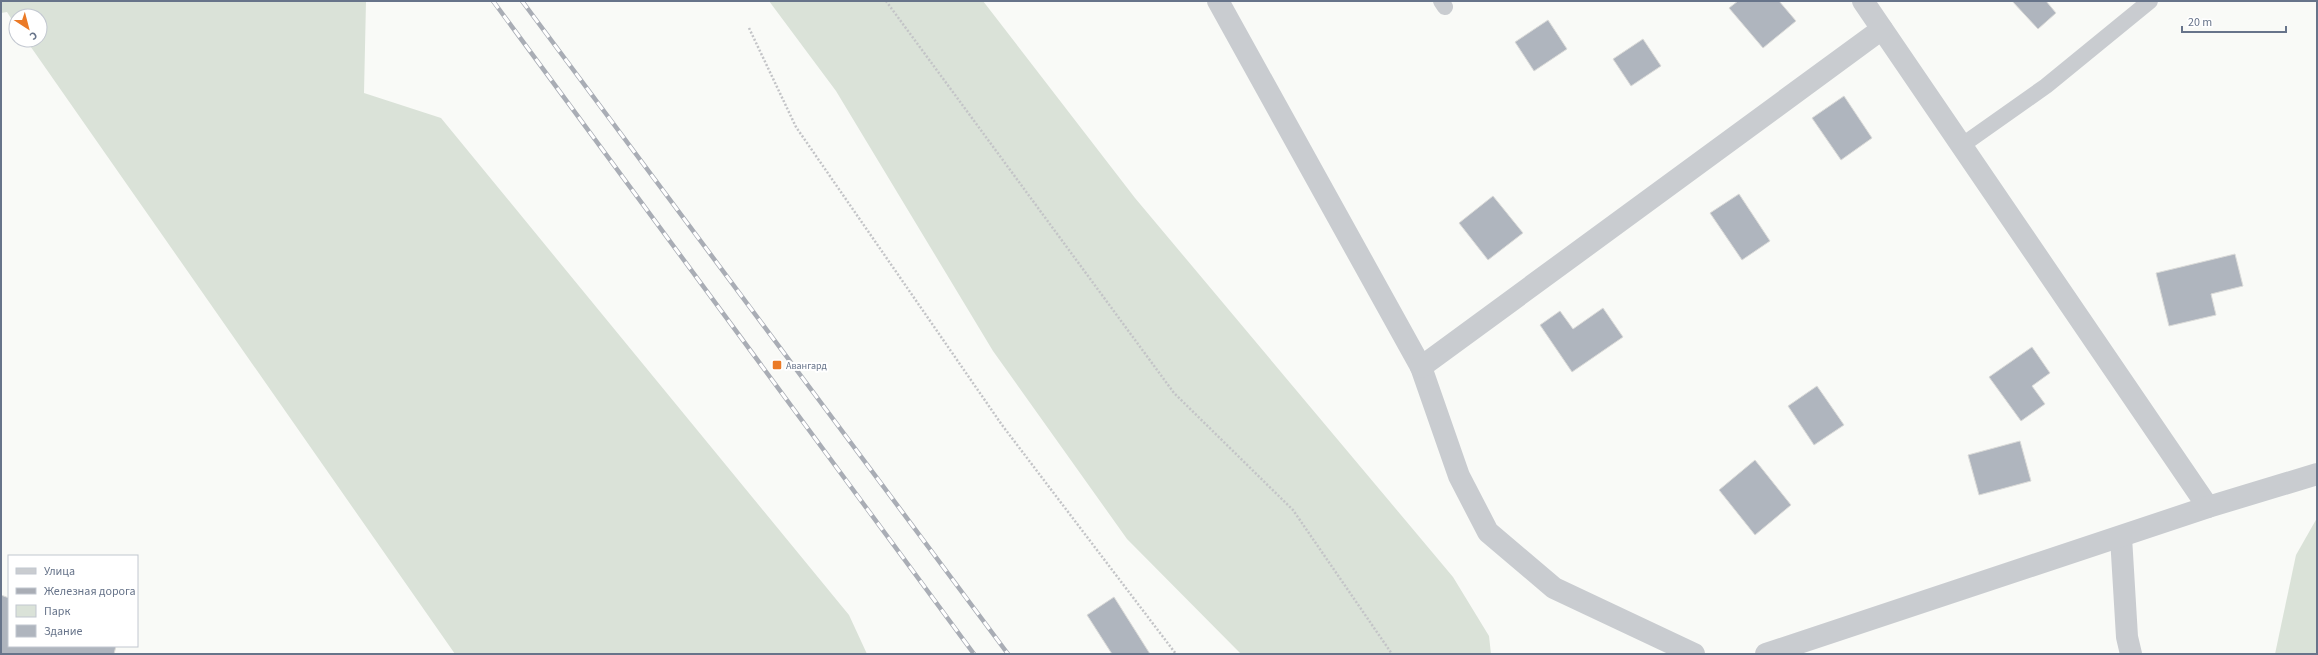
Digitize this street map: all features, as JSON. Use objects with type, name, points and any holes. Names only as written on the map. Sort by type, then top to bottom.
[{"type":"street","points":[[1218,1],[1421,367],[1459,476],[1488,532],[1554,588],[1694,654]]},
{"type":"street","points":[[1863,1],[2208,507]]},
{"type":"street","points":[[1421,367],[1882,29]]},
{"type":"street","points":[[1766,654],[2208,507],[2317,474]]},
{"type":"street","points":[[2121,537],[2127,637],[2131,654]]},
{"type":"lane","points":[[1961,146],[2046,86],[2150,1]]},
{"type":"path","points":[[886,1],[1174,393],[1294,510],[1392,654]]},
{"type":"path","points":[[749,28],[796,127],[1002,425],[1176,654]]},
{"type":"green space","points":[[1,1],[366,1],[364,93],[441,118],[849,615],[867,654],[455,654],[32,48],[48,48],[48,8],[8,8],[8,14],[7,12],[1,13]]},
{"type":"green space","points":[[769,1],[983,1],[1135,198],[1453,577],[1489,636],[1491,654],[1241,654],[1127,539],[993,351],[836,91]]},
{"type":"green space","points":[[2317,518],[2317,654],[2275,654],[2296,555]]},
{"type":"building","points":[[1738,1],[1779,1],[1796,21],[1763,48],[1729,8]]},
{"type":"building","points":[[2012,1],[2046,1],[2056,13],[2038,29]]},
{"type":"building","points":[[1548,20],[1567,49],[1534,71],[1515,42]]},
{"type":"building","points":[[1643,39],[1661,66],[1631,86],[1613,59]]},
{"type":"building","points":[[1844,96],[1872,138],[1841,160],[1812,118]]},
{"type":"building","points":[[1739,194],[1770,241],[1742,260],[1710,213]]},
{"type":"building","points":[[1493,196],[1523,233],[1488,260],[1459,223]]},
{"type":"building","points":[[2235,254],[2243,286],[2211,294],[2216,315],[2169,326],[2156,273]]},
{"type":"building","points":[[1603,308],[1623,337],[1572,372],[1540,325],[1560,311],[1573,329]]},
{"type":"building","points":[[2032,347],[2050,373],[2032,386],[2045,404],[2021,421],[1989,377]]},
{"type":"building","points":[[1817,386],[1844,425],[1814,445],[1788,406]]},
{"type":"building","points":[[2020,441],[2031,481],[1979,495],[1968,455]]},
{"type":"building","points":[[1755,460],[1791,505],[1755,535],[1719,490]]},
{"type":"building","points":[[1,595],[8,598],[8,647],[116,647],[114,654],[1,654]]},
{"type":"building","points":[[1114,597],[1150,654],[1112,654],[1087,615]]},
{"type":"railway","points":[[493,1],[974,654]]},
{"type":"railway","points":[[522,1],[1008,654]]},
{"type":"place","name":"Авангард","points":[[777,365]]}]
